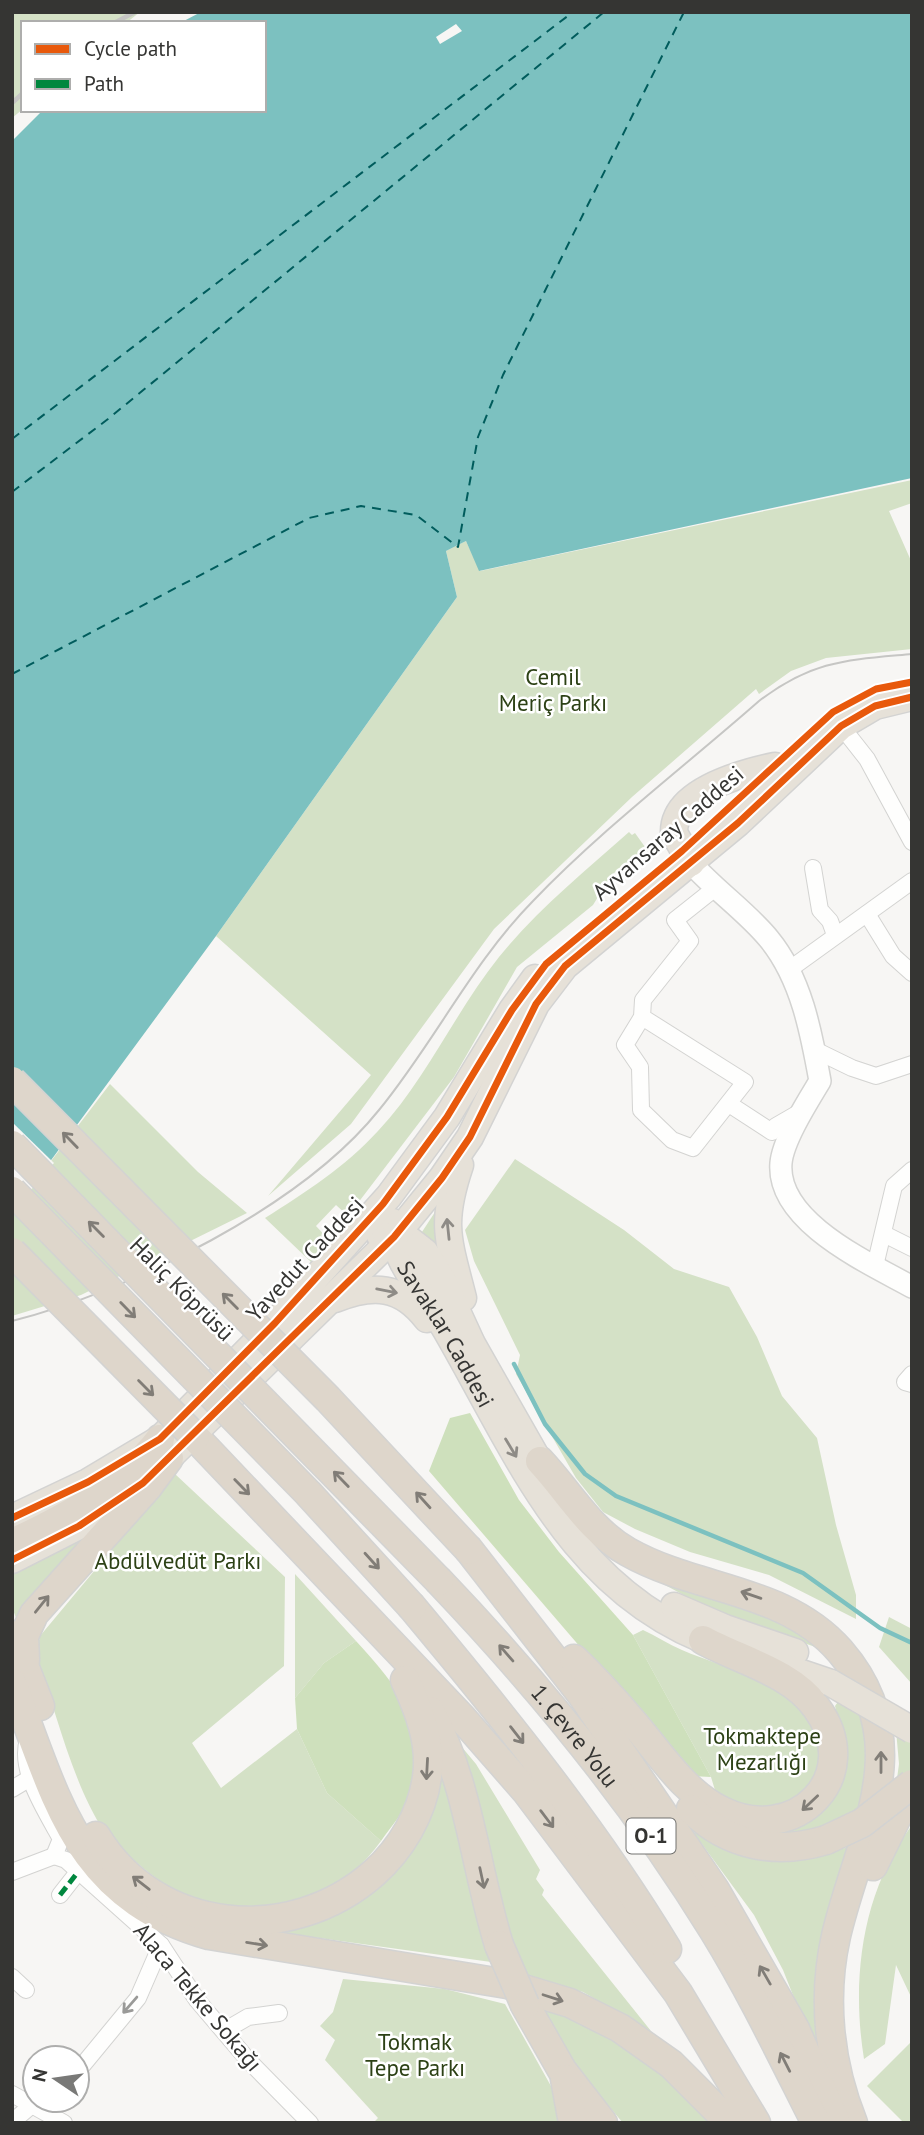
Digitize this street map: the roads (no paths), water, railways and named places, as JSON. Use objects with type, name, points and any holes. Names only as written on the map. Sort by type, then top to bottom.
[{"type":"highway","points":[[12,1080],[328,1399],[469,1550],[589,1705],[715,1890],[847,2122]]},
{"type":"highway","name":"Haliç Köprüsü","points":[[12,1145],[439,1581]]},
{"type":"highway","name":"1. Çevre Yolu","points":[[12,1191],[308,1493],[412,1606],[520,1738],[622,1879],[691,1987],[769,2123]]},
{"type":"highway","points":[[12,1252],[195,1437],[499,1759],[627,1922],[678,1993],[756,2123]]},
{"type":"highway","points":[[12,1543],[65,1517],[111,1488],[139,1463],[165,1448]]},
{"type":"highway","points":[[165,1448],[147,1488],[34,1614],[24,1636],[21,1701],[99,1840],[118,1864],[156,1895],[178,1907],[211,1917],[237,1921],[292,1917],[343,1896],[387,1861],[403,1839],[423,1797],[428,1759],[420,1713],[405,1680]]},
{"type":"highway","points":[[540,1461],[597,1530],[611,1542],[670,1571],[755,1596],[806,1620],[839,1649],[866,1691],[880,1733],[881,1776],[868,1835],[836,1935],[829,1986],[830,2019],[847,2122]]},
{"type":"highway","points":[[469,1550],[508,1584],[677,1774],[708,1803],[736,1817],[760,1822],[775,1821],[800,1812],[819,1795],[831,1769],[833,1751],[825,1721],[815,1705],[791,1684],[703,1640]]},
{"type":"highway","name":"1. Çevre Yolu","points":[[439,1581],[561,1716],[652,1837],[739,1974],[816,2123]]},
{"type":"highway","points":[[370,1622],[383,1648],[429,1711],[454,1766],[499,1945],[525,2005],[562,2070],[603,2123]]},
{"type":"highway","points":[[12,1635],[21,1701],[55,1796],[76,1838],[105,1878],[140,1907],[181,1927],[209,1935],[507,1984],[570,2003],[620,2028],[650,2049],[686,2078],[730,2123]]},
{"type":"highway","points":[[574,1659],[684,1801],[710,1826],[733,1838],[767,1847],[804,1847],[826,1840],[862,1822],[912,1784]]},
{"type":"highway","points":[[830,2019],[839,1966],[863,1887],[900,1811],[912,1800]]},
{"type":"highway","points":[[562,2070],[573,2123]]},
{"type":"main road","name":"Ayvansaray Caddesi","points":[[687,857],[674,833],[678,813],[685,806],[714,784],[775,766],[823,720],[847,704],[889,684],[912,682]]},
{"type":"main road","name":"Ayvansaray Caddesi","points":[[394,1237],[442,1178],[470,1137],[536,1004],[556,976],[687,857],[841,726],[875,706],[912,697]]},
{"type":"main road","name":"Ayvansaray Caddesi","points":[[485,1058],[512,1010],[546,964],[687,857]]},
{"type":"main road","points":[[348,1243],[366,1237],[394,1237],[391,1228],[395,1213],[460,1124],[477,1088],[485,1058]]},
{"type":"main road","name":"Yavedut Caddesi","points":[[12,1560],[121,1500],[383,1204],[439,1128],[485,1058]]},
{"type":"main road","points":[[470,1137],[449,1195],[446,1221],[472,1344]]},
{"type":"main road","name":"Yavedut Caddesi","points":[[12,1518],[165,1448],[394,1237]]},
{"type":"main road","name":"Savaklar Caddesi","points":[[912,1707],[703,1620],[649,1591],[614,1561],[575,1520],[472,1344],[443,1280],[425,1252],[407,1238],[394,1237],[398,1254],[456,1348],[538,1494],[584,1555],[640,1604],[703,1640],[835,1676],[912,1730]]},
{"type":"main road","points":[[322,1306],[349,1294],[373,1288],[402,1294],[428,1319],[477,1389]]},
{"type":"street","points":[[841,726],[867,759],[912,842]]},
{"type":"street","points":[[687,857],[714,889],[769,938],[790,969],[815,1049],[820,1080],[781,1162],[783,1186],[805,1220],[912,1287]]},
{"type":"street","points":[[813,868],[820,910],[830,921],[835,935]]},
{"type":"street","points":[[790,969],[912,881]]},
{"type":"street","points":[[642,1017],[745,1082],[693,1148],[672,1140],[641,1110],[640,1067],[625,1045],[642,1017],[643,1000],[690,941],[675,920],[714,889]]},
{"type":"street","points":[[867,914],[893,956],[912,973]]},
{"type":"street","points":[[815,1049],[852,1068],[876,1076],[912,1064]]},
{"type":"street","points":[[729,1104],[772,1132],[776,1126],[803,1111]]},
{"type":"street","points":[[875,1266],[894,1186],[912,1170]]},
{"type":"street","points":[[884,1234],[912,1248]]},
{"type":"street","points":[[912,1374],[905,1382],[912,1384]]},
{"type":"street","points":[[12,1872],[54,1856],[61,1839],[25,1757],[21,1701]]},
{"type":"street","points":[[12,1789],[32,1777]]},
{"type":"street","name":"Alaca Tekke Sokağı","points":[[54,1856],[66,1860],[161,1945],[197,2000],[310,2123]]},
{"type":"street","points":[[60,1895],[78,1872]]},
{"type":"street","points":[[91,2055],[138,1998],[161,1945]]},
{"type":"street","points":[[12,1977],[26,1990]]},
{"type":"street","points":[[224,2031],[248,2017],[279,2013]]},
{"type":"street","points":[[12,2122],[28,2114]]},
{"type":"water","points":[[201,12],[912,12],[912,478],[479,571],[466,541],[446,551],[457,597],[216,936],[46,1167],[12,1208],[12,141],[41,112],[266,112],[266,21],[184,21]]},
{"type":"waterway","points":[[514,1364],[545,1424],[585,1474],[616,1496],[803,1573],[880,1628],[912,1643]]},
{"type":"tram line","points":[[12,1321],[109,1289],[160,1266],[260,1211],[306,1179],[346,1145],[379,1110],[511,925],[559,874],[615,823],[778,687],[831,664],[912,654]]},
{"type":"railway","points":[[118,21],[135,12]]},
{"type":"railway","points":[[12,103],[21,95]]},
{"type":"park label","name":"Cemil Meriç Parkı","points":[[553,690]]},
{"type":"park label","name":"Abdülvedüt Parkı","points":[[178,1561]]},
{"type":"park label","name":"Tokmaktepe Mezarlığı","points":[[762,1749]]},
{"type":"park label","name":"Tokmak Tepe Parkı","points":[[415,2055]]}]
